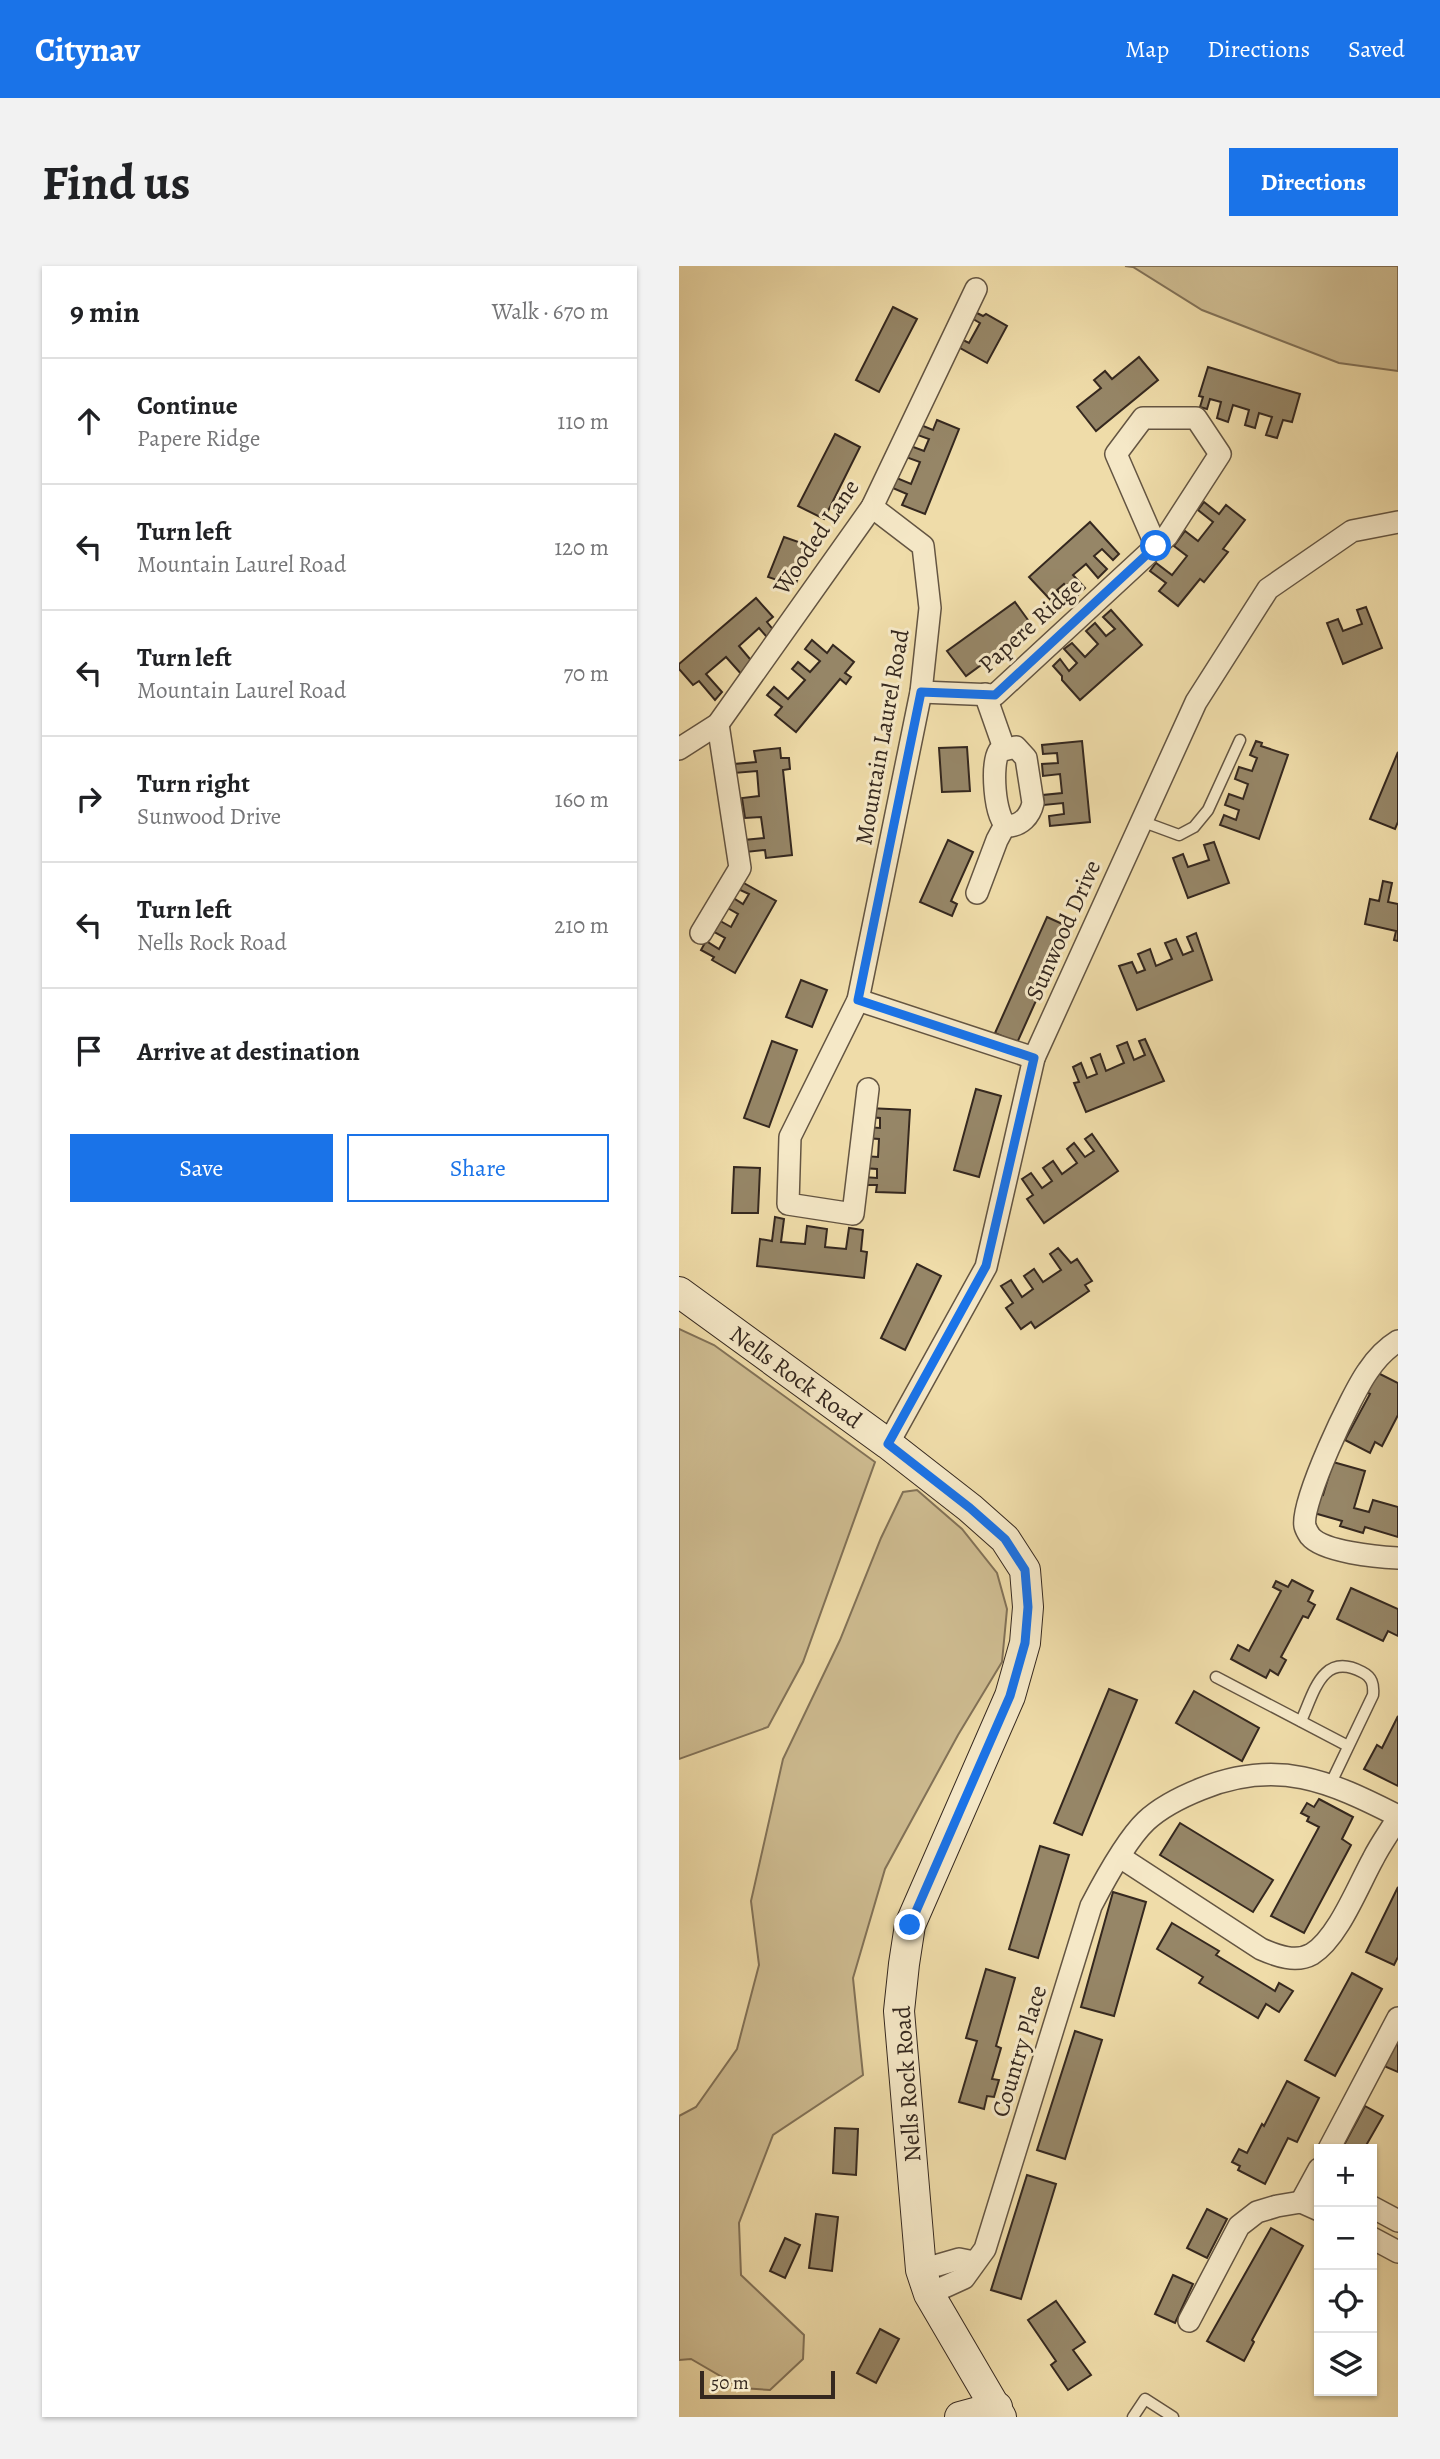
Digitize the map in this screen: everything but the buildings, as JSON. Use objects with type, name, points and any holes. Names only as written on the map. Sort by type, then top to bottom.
[{"type":"main road","name":"Nells Rock Road","points":[[679,1292],[888,1444],[970,1508],[1005,1539],[1025,1570],[1028,1607],[1025,1643],[1010,1696],[910,1925],[899,2011],[925,2282],[999,2412]]},
{"type":"main road","points":[[960,2417],[999,2412]]},
{"type":"street","name":"Wooded Lane","points":[[679,749],[718,724],[872,507],[976,289]]},
{"type":"street","name":"Papere Ridge","points":[[921,692],[995,695],[1167,536],[1220,454],[1196,418],[1143,418],[1116,454],[1156,546]]},
{"type":"street","name":"Mountain Laurel Road","points":[[868,1089],[853,1214],[788,1204],[790,1137],[858,1000],[921,692],[930,608],[923,546],[872,507]]},
{"type":"street","name":"Sunwood Drive","points":[[888,1444],[986,1266],[1034,1058],[1196,702],[1268,589],[1352,531],[1398,522]]},
{"type":"street","points":[[985,694],[1004,748]]},
{"type":"street","points":[[701,933],[740,868],[718,724]]},
{"type":"street","points":[[1016,747],[1023,752],[1028,766],[1033,803],[1027,816],[1014,825],[1005,825],[997,807],[996,756],[1004,748],[1016,747]]},
{"type":"street","points":[[977,893],[1005,825]]},
{"type":"street","points":[[858,1000],[1034,1058]]},
{"type":"street","points":[[1398,1341],[1373,1364],[1349,1405],[1326,1453],[1306,1511],[1305,1526],[1311,1537],[1327,1545],[1354,1553],[1398,1558]]},
{"type":"street","name":"Country Place","points":[[925,2282],[964,2278],[985,2249],[1091,1906],[1120,1857],[1145,1822],[1173,1800],[1211,1785],[1251,1774],[1284,1774],[1314,1779],[1357,1795],[1398,1817],[1339,1923],[1323,1945],[1312,1954],[1300,1958],[1279,1957],[1261,1949],[1120,1857]]},
{"type":"street","points":[[1332,2144],[1398,2018]]},
{"type":"street","points":[[1189,2321],[1240,2226],[1257,2212],[1310,2206]]},
{"type":"street","points":[[1377,2210],[1396,2220]]},
{"type":"lane","points":[[1141,821],[1179,835],[1195,827],[1208,810],[1240,740]]},
{"type":"lane","points":[[1301,1721],[1323,1675],[1331,1668],[1343,1665],[1368,1675],[1374,1685],[1373,1695],[1330,1785]]},
{"type":"lane","points":[[1216,1677],[1348,1746]]},
{"type":"lane","points":[[1383,2244],[1396,2220]]},
{"type":"lane","points":[[1133,2417],[1145,2399],[1173,2417]]},
{"type":"shaded area","points":[[1125,266],[1398,266],[1398,371],[1339,363],[1202,310],[1133,267]]},
{"type":"shaded area","points":[[679,1329],[714,1345],[875,1462],[803,1662],[768,1727],[679,1759]]},
{"type":"shaded area","points":[[917,1490],[962,1529],[997,1573],[1007,1609],[1002,1662],[958,1735],[885,1869],[853,1978],[863,2075],[773,2135],[739,2223],[741,2275],[804,2335],[803,2359],[770,2390],[741,2388],[691,2359],[679,2360],[679,2116],[696,2107],[737,2049],[759,1965],[751,1901],[783,1759],[840,1640],[881,1538],[903,1492]]},
{"type":"route","points":[[910,1925],[1010,1696],[1025,1643],[1028,1607],[1025,1570],[1005,1539],[888,1444],[986,1266],[1034,1058],[858,1000],[921,692],[995,695],[1156,546]]}]
